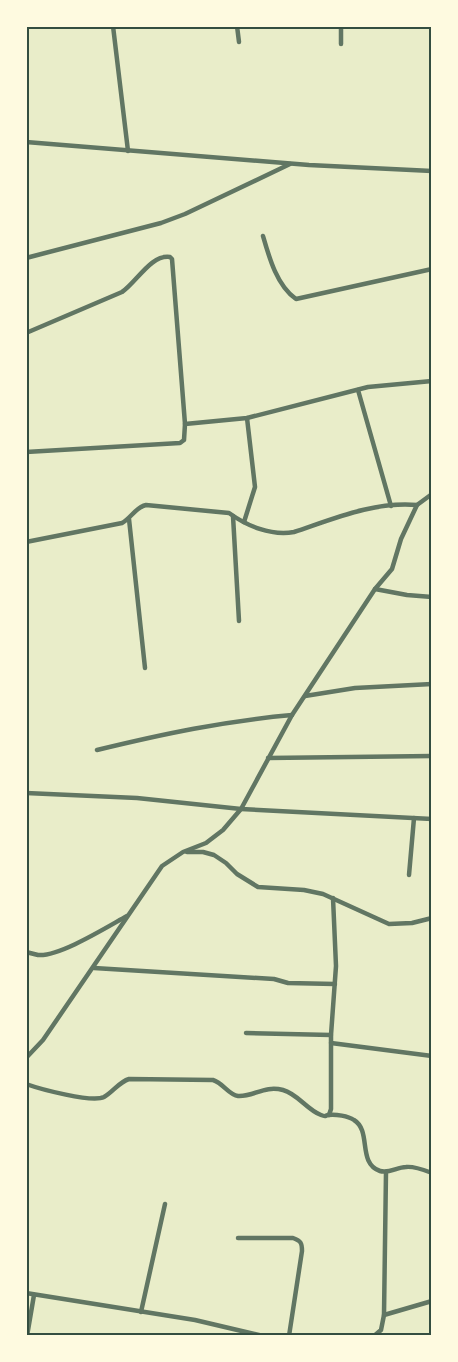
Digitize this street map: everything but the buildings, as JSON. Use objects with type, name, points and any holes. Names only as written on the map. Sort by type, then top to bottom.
[{"type":"street","points":[[113,26],[128,151]]},
{"type":"street","points":[[237,26],[240,42]]},
{"type":"street","points":[[341,26],[341,44]]},
{"type":"street","points":[[26,142],[292,163],[432,171]]},
{"type":"street","points":[[26,258],[161,223],[185,214],[292,163]]},
{"type":"street","points":[[263,236],[278,277],[290,295],[296,299],[432,269]]},
{"type":"street","points":[[26,333],[122,292],[133,283],[147,266],[163,256],[170,257],[173,264],[185,424],[184,440],[180,443],[26,452]]},
{"type":"street","points":[[185,424],[247,418],[358,390],[432,381]]},
{"type":"street","points":[[358,390],[392,506]]},
{"type":"street","points":[[244,522],[255,488],[247,418]]},
{"type":"street","points":[[26,1058],[43,1040],[94,968],[162,866],[183,852],[206,843],[223,830],[241,809],[292,715],[375,588],[392,569],[401,539],[417,505],[432,494]]},
{"type":"street","points":[[26,542],[122,523],[129,519],[140,507],[146,505],[229,513],[244,522],[282,534],[294,532],[362,509],[407,504],[417,505]]},
{"type":"street","points":[[233,516],[239,621]]},
{"type":"street","points":[[129,519],[145,668]]},
{"type":"street","points":[[375,588],[407,595],[432,597]]},
{"type":"street","points":[[304,696],[355,688],[432,684]]},
{"type":"street","points":[[98,750],[182,730],[250,719],[292,715]]},
{"type":"street","points":[[268,758],[432,756]]},
{"type":"street","points":[[26,793],[137,798],[241,809],[432,819]]},
{"type":"street","points":[[409,875],[414,818]]},
{"type":"street","points":[[183,852],[203,852],[214,856],[258,887],[304,890],[323,894],[389,924],[412,923],[432,918]]},
{"type":"street","points":[[329,1115],[331,1109],[331,1035],[336,966],[333,898]]},
{"type":"street","points":[[26,952],[38,955],[51,953],[77,942],[128,915]]},
{"type":"street","points":[[94,968],[274,979],[288,983],[335,984]]},
{"type":"street","points":[[246,1033],[331,1035]]},
{"type":"street","points":[[331,1043],[432,1056]]},
{"type":"street","points":[[26,1084],[95,1099],[106,1096],[124,1080],[129,1078],[213,1080],[219,1082],[238,1096],[264,1089],[284,1090],[320,1115],[349,1117],[356,1121],[364,1135],[363,1142],[366,1156],[373,1166],[380,1171],[386,1172],[406,1167],[432,1173]]},
{"type":"street","points":[[374,1336],[381,1330],[384,1315],[386,1172]]},
{"type":"street","points":[[141,1312],[165,1204]]},
{"type":"street","points":[[238,1238],[293,1238],[302,1244],[289,1336]]},
{"type":"street","points":[[26,1293],[196,1320],[263,1336]]},
{"type":"street","points":[[27,1336],[34,1295]]},
{"type":"street","points":[[384,1315],[432,1301]]}]
